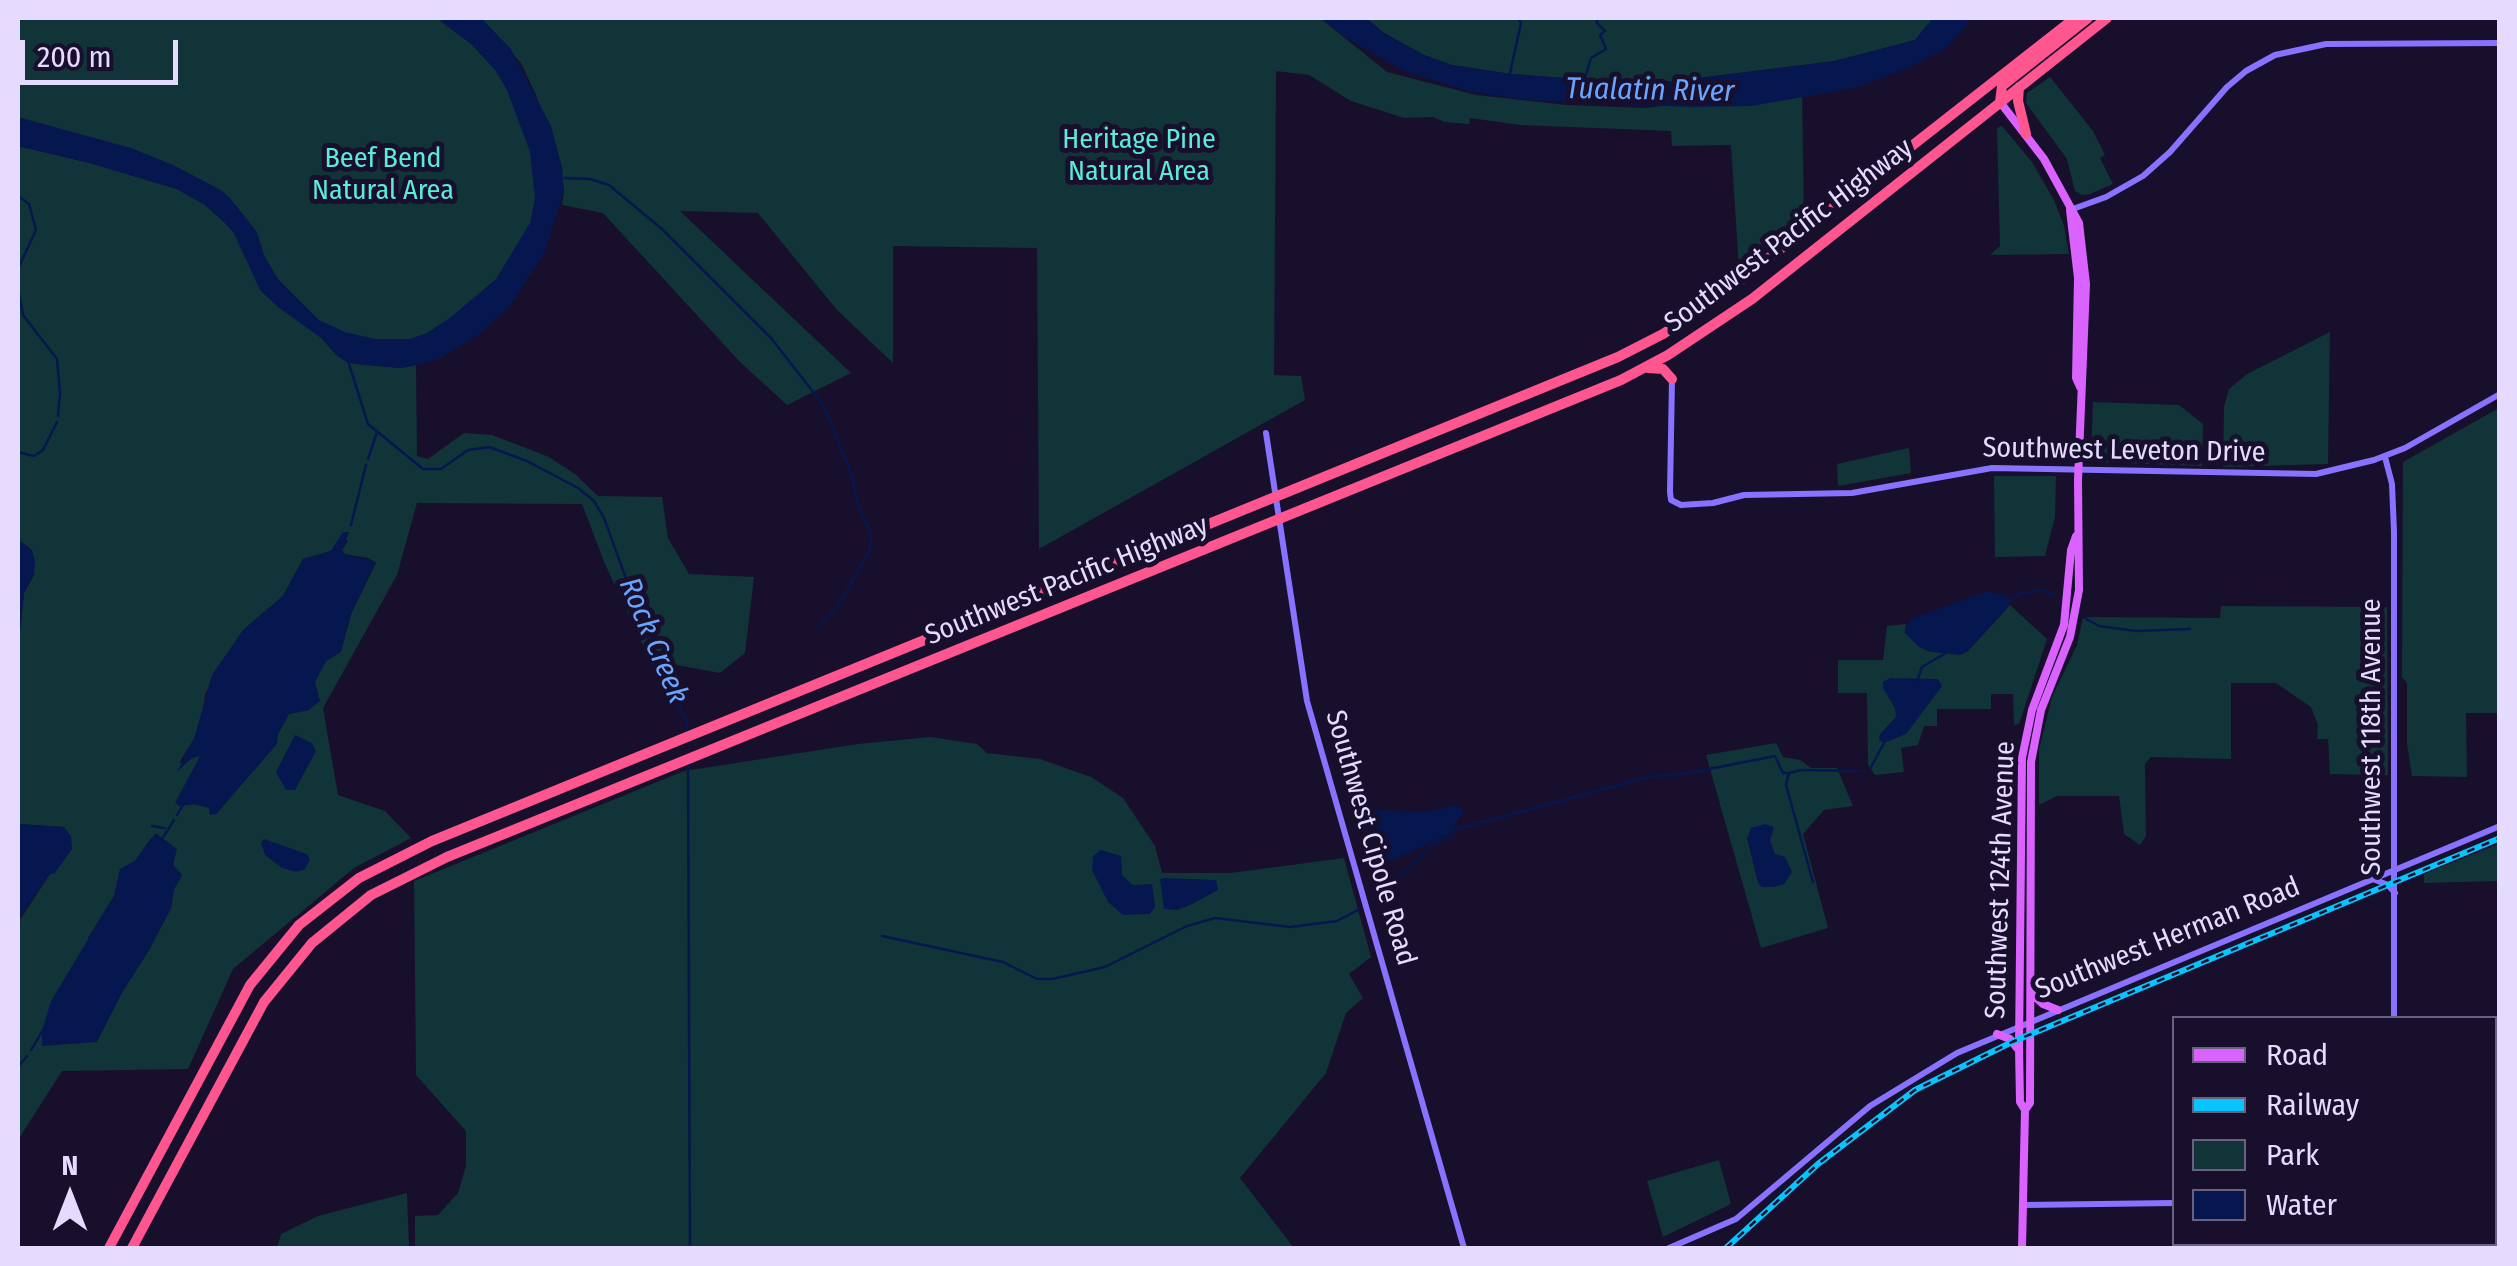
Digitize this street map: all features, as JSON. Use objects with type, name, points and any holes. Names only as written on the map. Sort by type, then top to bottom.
[{"type":"highway","name":"Southwest Pacific Highway","points":[[110,1248],[207,1063],[261,970],[285,940],[327,900],[390,860],[1618,357],[1698,312],[2075,18]]},
{"type":"highway","points":[[1978,94],[1989,94],[2000,102],[2002,86],[2088,18]]},
{"type":"highway","name":"Southwest Pacific Highway","points":[[132,1248],[224,1071],[275,986],[340,918],[407,875],[1642,368],[1752,298],[2107,18]]},
{"type":"highway","points":[[2019,87],[2018,101],[2026,134]]},
{"type":"highway","points":[[1672,379],[1674,358],[1681,346]]},
{"type":"highway","points":[[1642,368],[1663,368],[1672,379]]},
{"type":"highway","points":[[1513,402],[1520,421]]},
{"type":"highway","points":[[782,698],[790,718]]},
{"type":"highway","points":[[532,800],[539,819]]},
{"type":"highway","points":[[207,1063],[224,1071]]},
{"type":"main road","name":"Southwest 124th Avenue","points":[[2000,102],[2056,179],[2070,210],[2078,278],[2076,536],[2080,561],[2074,618],[2064,656],[2041,710],[2031,762],[2030,1103],[2026,1110],[2022,1248]]},
{"type":"main road","name":"Southwest 124th Avenue","points":[[2026,1110],[2020,1102],[2022,758],[2032,710],[2064,624],[2076,536]]},
{"type":"main road","points":[[2031,993],[2058,1010]]},
{"type":"main road","points":[[1997,1034],[2010,1039],[2020,1051]]},
{"type":"street","points":[[2070,210],[2116,193],[2143,176],[2170,152],[2227,86],[2256,64],[2284,52],[2326,44],[2500,43]]},
{"type":"street","name":"Southwest Leveton Drive","points":[[1672,379],[1670,492],[1674,503],[1681,506],[1754,494],[1852,494],[1983,469],[2316,474],[2385,456],[2416,443],[2500,394]]},
{"type":"street","name":"Southwest Cipole Road","points":[[1266,433],[1307,701],[1464,1248]]},
{"type":"street","name":"Southwest 118th Avenue","points":[[2385,456],[2393,496],[2394,1016]]},
{"type":"street","name":"Southwest Herman Road","points":[[1669,1248],[1736,1219],[1882,1097],[1927,1068],[1997,1034],[2500,826]]},
{"type":"street","points":[[2372,879],[2388,885],[2395,893]]},
{"type":"street","points":[[2025,1205],[2172,1203]]},
{"type":"green space","name":"Beef Bend Natural Area","points":[[18,18],[469,18],[533,114],[546,214],[484,306],[417,345],[352,363],[400,368],[416,365],[417,456],[428,459],[464,433],[492,435],[549,457],[598,496],[662,497],[668,538],[689,574],[754,577],[745,653],[720,673],[650,660],[582,504],[417,503],[397,575],[323,708],[338,795],[385,811],[411,838],[354,868],[233,969],[188,1069],[62,1071],[18,1140],[18,923],[50,874],[55,873],[64,827],[18,824],[18,651],[24,593],[34,575],[18,539],[18,146],[177,189],[205,205],[234,233],[251,275],[233,230],[195,189],[18,126]],"holes":[[[342,536],[348,541],[342,550],[345,554],[376,563],[351,614],[341,651],[326,661],[314,682],[308,710],[289,714],[264,758],[216,814],[194,804],[179,806],[201,755],[179,763],[194,739],[205,694],[243,630],[283,596],[303,559],[331,551]],[[163,837],[173,865],[182,875],[174,889],[171,908],[123,991],[88,938],[114,896],[121,869],[135,861],[151,838]]]},
{"type":"green space","name":"Heritage Pine Natural Area","points":[[481,18],[1320,18],[1387,72],[1476,95],[1566,105],[1646,108],[1728,97],[1802,93],[1804,220],[1739,269],[1731,145],[1672,146],[1671,131],[1520,125],[1470,118],[1469,124],[1433,117],[1404,118],[1351,101],[1309,75],[1276,71],[1274,375],[1301,376],[1305,400],[1039,549],[1037,248],[893,246],[893,363],[837,310],[758,213],[680,211],[851,373],[787,405],[740,362],[603,213],[562,205],[564,191],[536,95],[521,63]]},
{"type":"green space","points":[[1366,18],[1933,18],[1915,40],[1835,61],[1629,83],[1452,65],[1424,55]]},
{"type":"green space","points":[[2050,77],[2093,131],[2113,184],[2090,194],[2075,191],[2067,159],[2026,103],[2027,93]]},
{"type":"green space","points":[[2002,126],[2032,162],[2054,200],[2069,254],[1990,255],[2000,246],[1997,128]]},
{"type":"green space","points":[[2330,332],[2328,464],[2223,467],[2224,407],[2229,389],[2247,374]]},
{"type":"green space","points":[[2093,402],[2179,405],[2203,424],[2202,466],[2095,462],[2091,454]]},
{"type":"green space","points":[[2499,408],[2499,713],[2466,713],[2467,777],[2412,776],[2407,744],[2407,683],[2402,677],[2403,462]]},
{"type":"green space","points":[[1909,448],[1911,473],[1838,486],[1837,464]]},
{"type":"green space","points":[[1994,476],[2056,476],[2055,517],[2045,556],[1995,557]]},
{"type":"green space","points":[[2010,605],[2047,639],[2019,724],[2014,725],[2013,694],[1991,694],[1991,709],[1937,709],[1937,726],[1924,726],[1918,745],[1901,748],[1904,772],[1875,775],[1868,765],[1867,693],[1838,693],[1838,660],[1883,660],[1887,626],[1906,624],[1905,632],[1960,655]]},
{"type":"green space","points":[[2221,606],[2387,607],[2388,775],[2330,774],[2328,739],[2317,739],[2318,725],[2311,707],[2276,683],[2231,683],[2231,759],[2151,757],[2145,764],[2146,836],[2140,845],[2124,834],[2119,796],[2057,796],[2039,805],[2039,750],[2052,697],[2077,645],[2083,617],[2220,618]]},
{"type":"green space","points":[[931,737],[977,744],[987,753],[1040,759],[1091,777],[1123,798],[1155,846],[1162,873],[1231,873],[1344,858],[1371,957],[1349,974],[1363,998],[1346,1013],[1326,1073],[1240,1178],[1294,1248],[415,1248],[415,1216],[438,1215],[458,1193],[466,1166],[466,1131],[416,1075],[414,881],[684,771],[858,744]]},
{"type":"green space","points":[[1776,743],[1783,757],[1800,760],[1811,768],[1837,768],[1853,806],[1824,810],[1803,834],[1828,928],[1761,948],[1706,755]]},
{"type":"green space","points":[[2499,844],[2499,881],[2424,883],[2424,874]]},
{"type":"green space","points":[[1719,1160],[1731,1204],[1663,1237],[1647,1181]]},
{"type":"green space","points":[[407,1193],[409,1248],[277,1248],[281,1234],[318,1216]]},
{"type":"water","points":[[436,18],[481,18],[511,49],[551,126],[564,191],[544,254],[509,307],[478,335],[441,358],[422,364],[401,368],[364,365],[348,363],[336,355],[321,338],[260,290],[234,233],[225,223],[205,205],[177,189],[18,146],[18,117],[131,148],[173,165],[230,198],[257,232],[278,279],[319,320],[345,332],[375,339],[410,339],[451,317],[496,279],[530,223],[535,198],[530,152],[507,90],[471,44]]},
{"type":"water","name":"Tualatin River","points":[[1321,18],[1366,18],[1424,55],[1452,65],[1629,83],[1835,61],[1915,40],[1933,18],[1971,18],[1942,51],[1855,88],[1751,106],[1688,107],[1525,100],[1468,91],[1404,71],[1346,38]]},
{"type":"water","points":[[343,532],[349,532],[342,550],[345,554],[376,562],[351,614],[341,652],[326,661],[315,682],[320,701],[309,710],[289,714],[277,744],[216,814],[210,815],[209,808],[194,804],[179,806],[175,803],[200,756],[193,757],[177,772],[194,739],[212,675],[243,630],[283,596],[303,559],[331,551]]},
{"type":"water","points":[[18,539],[32,550],[35,561],[34,575],[24,593],[18,651]]},
{"type":"water","points":[[1988,591],[2007,596],[2010,605],[1960,655],[1931,652],[1919,647],[1904,632],[1911,619]]},
{"type":"water","points":[[1890,678],[1938,679],[1942,686],[1906,734],[1884,743],[1879,740],[1880,734],[1896,717],[1883,688],[1883,682]]},
{"type":"water","points":[[295,735],[312,743],[316,751],[295,790],[286,790],[276,772]]},
{"type":"water","points":[[1456,805],[1464,810],[1450,833],[1394,860],[1376,863],[1363,835],[1361,820],[1373,810],[1428,812]]},
{"type":"water","points":[[18,824],[64,827],[71,836],[72,849],[19,918],[21,924],[18,923]]},
{"type":"water","points":[[1765,824],[1774,827],[1770,841],[1775,854],[1785,857],[1792,872],[1784,884],[1775,887],[1758,883],[1747,838],[1751,828]]},
{"type":"water","points":[[156,833],[177,849],[173,865],[182,875],[174,889],[171,908],[149,950],[97,1042],[42,1046],[51,1001],[114,896],[120,869],[135,861]]},
{"type":"water","points":[[264,839],[307,854],[310,859],[305,869],[296,872],[282,868],[265,855],[261,843]]},
{"type":"water","points":[[1101,850],[1121,856],[1122,875],[1133,885],[1152,884],[1155,907],[1150,914],[1123,915],[1108,902],[1092,870],[1093,856]]},
{"type":"water","points":[[1160,879],[1216,880],[1218,890],[1177,910],[1164,909]]},
{"type":"waterway","points":[[1510,73],[1521,23],[1518,18]]},
{"type":"waterway","points":[[1585,78],[1591,58],[1606,49],[1600,35],[1605,31],[1597,18]]},
{"type":"waterway","points":[[565,178],[609,185],[662,229],[771,338],[824,406],[871,532],[870,550],[838,606],[817,628]]},
{"type":"waterway","points":[[18,196],[29,204],[36,230],[18,269]]},
{"type":"waterway","points":[[18,288],[23,315],[57,359],[58,416]]},
{"type":"waterway","name":"Rock Creek","points":[[348,361],[368,424],[423,469],[441,469],[468,450],[489,447],[527,461],[594,501],[604,518],[651,647],[687,723],[687,734]]},
{"type":"waterway","points":[[18,452],[34,456],[43,450],[57,422]]},
{"type":"waterway","points":[[368,459],[377,432]]},
{"type":"waterway","points":[[351,525],[366,465]]},
{"type":"waterway","points":[[2009,601],[2019,594],[2040,590],[2054,595]]},
{"type":"waterway","points":[[2083,617],[2099,626],[2136,631],[2190,629]]},
{"type":"waterway","points":[[1917,681],[1922,667],[1946,653]]},
{"type":"waterway","points":[[1870,769],[1884,743]]},
{"type":"waterway","points":[[1373,899],[1433,844],[1452,836],[1454,830],[1648,777],[1775,756],[1783,773],[1789,773],[1786,785],[1813,882]]},
{"type":"waterway","name":"Rock Creek","points":[[688,762],[690,1248]]},
{"type":"waterway","points":[[1789,773],[1861,771]]},
{"type":"waterway","points":[[177,815],[184,803]]},
{"type":"waterway","points":[[164,836],[174,820]]},
{"type":"waterway","points":[[152,826],[165,828]]},
{"type":"waterway","points":[[882,936],[1003,962],[1037,979],[1052,979],[1105,967],[1187,926],[1215,918],[1290,927],[1337,921],[1360,909]]},
{"type":"waterway","points":[[31,1050],[43,1030]]},
{"type":"waterway","points":[[18,1067],[27,1056]]},
{"type":"railway","points":[[1726,1248],[1818,1164],[1915,1090],[2012,1042],[2500,838]]}]
